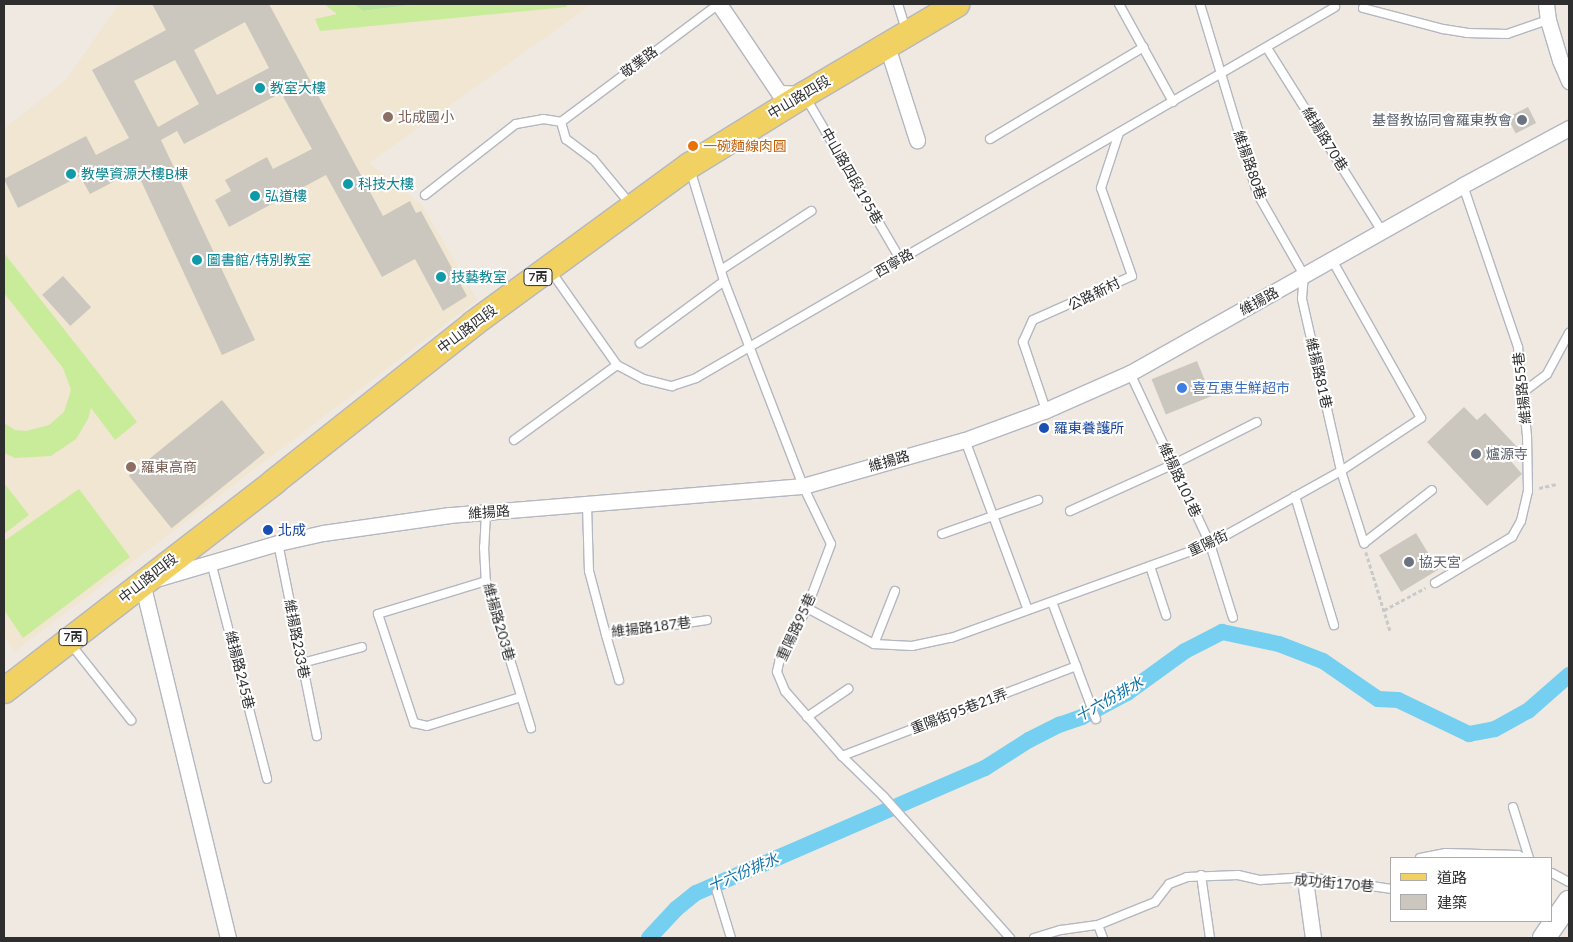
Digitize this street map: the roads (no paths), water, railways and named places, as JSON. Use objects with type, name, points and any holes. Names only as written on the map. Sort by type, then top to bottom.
[{"type":"main road","name":"中山路四段","points":[[4,690],[473,323],[632,206],[689,165],[956,4]]},
{"type":"street","name":"敬業路","points":[[719,4],[778,93],[804,94]]},
{"type":"street","points":[[1546,4],[1548,20],[1560,60],[1569,81]]},
{"type":"street","points":[[897,39],[917,140]]},
{"type":"street","name":"維揚路","points":[[142,583],[278,543],[323,533],[450,515],[803,486],[965,440],[1046,410],[1130,373],[1463,185],[1569,128]]},
{"type":"street","points":[[142,583],[228,938]]},
{"type":"street","points":[[1306,886],[1313,938]]},
{"type":"street","points":[[1544,938],[1569,902]]},
{"type":"lane","name":"敬業路","points":[[561,122],[719,4]]},
{"type":"lane","points":[[897,39],[898,4]]},
{"type":"lane","points":[[1119,4],[1173,102]]},
{"type":"lane","name":"維揚路80巷","points":[[1200,4],[1220,76],[1257,193],[1304,275]]},
{"type":"lane","name":"西寧路","points":[[549,268],[617,365],[643,379],[672,386],[696,378],[1220,76],[1335,7]]},
{"type":"lane","points":[[1363,8],[1443,29],[1467,33],[1507,34],[1548,20]]},
{"type":"lane","points":[[990,139],[1144,47]]},
{"type":"lane","name":"維揚路70巷","points":[[1267,48],[1382,231]]},
{"type":"lane","name":"中山路四段195巷","points":[[804,94],[900,259]]},
{"type":"lane","points":[[424,195],[516,124],[543,119],[561,122],[566,139],[593,159],[632,206]]},
{"type":"lane","name":"公路新村","points":[[1046,410],[1023,342],[1033,320],[1132,276],[1101,188],[1119,133]]},
{"type":"lane","name":"重陽路95巷","points":[[689,165],[724,281],[803,486],[831,544],[807,608],[780,658],[777,672],[785,691],[807,717],[842,756],[884,796],[1010,938]]},
{"type":"lane","name":"維揚路55巷","points":[[1434,583],[1512,537],[1521,521],[1528,491],[1527,436],[1518,347],[1463,185]]},
{"type":"lane","points":[[721,270],[811,211]]},
{"type":"lane","name":"重陽街","points":[[807,608],[874,644],[912,646],[951,638],[1210,544],[1341,471],[1421,418],[1332,260]]},
{"type":"lane","name":"維揚路81巷","points":[[1304,275],[1302,299],[1341,471],[1364,543],[1432,490]]},
{"type":"lane","points":[[640,344],[724,281]]},
{"type":"lane","points":[[1522,393],[1547,374],[1569,333]]},
{"type":"lane","points":[[514,440],[617,365]]},
{"type":"lane","name":"維揚路101巷","points":[[1130,373],[1210,544],[1233,618]]},
{"type":"lane","points":[[1070,511],[1172,465],[1257,422]]},
{"type":"lane","points":[[965,440],[1028,610]]},
{"type":"lane","points":[[1295,496],[1334,625]]},
{"type":"lane","points":[[942,534],[1038,500]]},
{"type":"lane","name":"維揚路187巷","points":[[587,504],[589,571],[606,635],[707,620]]},
{"type":"lane","name":"維揚路203巷","points":[[486,513],[484,547],[486,581],[531,728]]},
{"type":"lane","name":"維揚路233巷","points":[[278,543],[317,736]]},
{"type":"lane","name":"維揚路245巷","points":[[211,562],[267,779]]},
{"type":"lane","points":[[1150,566],[1166,615]]},
{"type":"lane","points":[[486,581],[378,614],[414,723],[427,726],[521,697]]},
{"type":"lane","points":[[874,644],[895,591]]},
{"type":"lane","points":[[1052,602],[1096,719]]},
{"type":"lane","points":[[606,635],[619,680]]},
{"type":"lane","points":[[68,641],[131,720]]},
{"type":"lane","points":[[302,663],[362,647]]},
{"type":"lane","name":"重陽街95巷21弄","points":[[842,756],[1076,666]]},
{"type":"lane","points":[[807,717],[848,689]]},
{"type":"lane","points":[[1513,807],[1528,857]]},
{"type":"lane","points":[[1425,857],[1446,853],[1518,855],[1522,857]]},
{"type":"lane","points":[[1553,874],[1569,882]]},
{"type":"lane","points":[[1201,875],[1210,938]]},
{"type":"lane","name":"成功街170巷","points":[[1098,925],[1155,902],[1169,884],[1186,877],[1201,875],[1238,875],[1260,880],[1308,878],[1390,889]]},
{"type":"lane","points":[[717,892],[731,938]]},
{"type":"lane","points":[[1034,938],[1060,930],[1098,925],[1103,938]]},
{"type":"waterway","name":"十六份排水","points":[[649,938],[676,909],[696,893],[985,768],[1029,740],[1059,725],[1082,717],[1127,693],[1185,651],[1222,632],[1279,644],[1323,661],[1378,699],[1398,700],[1469,734],[1495,729],[1528,711],[1569,675]]},
{"type":"place","name":"教室大樓","points":[[260,88]]},
{"type":"place","name":"北成國小","points":[[388,117]]},
{"type":"place","name":"基督教協同會羅東教會","points":[[1522,120]]},
{"type":"place","name":"一碗麵線肉圓","points":[[693,146]]},
{"type":"place","name":"教學資源大樓B棟","points":[[71,174]]},
{"type":"place","name":"科技大樓","points":[[348,184]]},
{"type":"place","name":"弘道樓","points":[[255,196]]},
{"type":"place","name":"圖書館/特別教室","points":[[197,260]]},
{"type":"place","name":"技藝教室","points":[[441,277]]},
{"type":"place","name":"喜互惠生鮮超市","points":[[1182,388]]},
{"type":"place","name":"羅東養護所","points":[[1044,428]]},
{"type":"place","name":"爐源寺","points":[[1476,454]]},
{"type":"place","name":"羅東高商","points":[[131,467]]},
{"type":"place","name":"北成","points":[[268,530]]},
{"type":"place","name":"協天宮","points":[[1409,562]]}]
